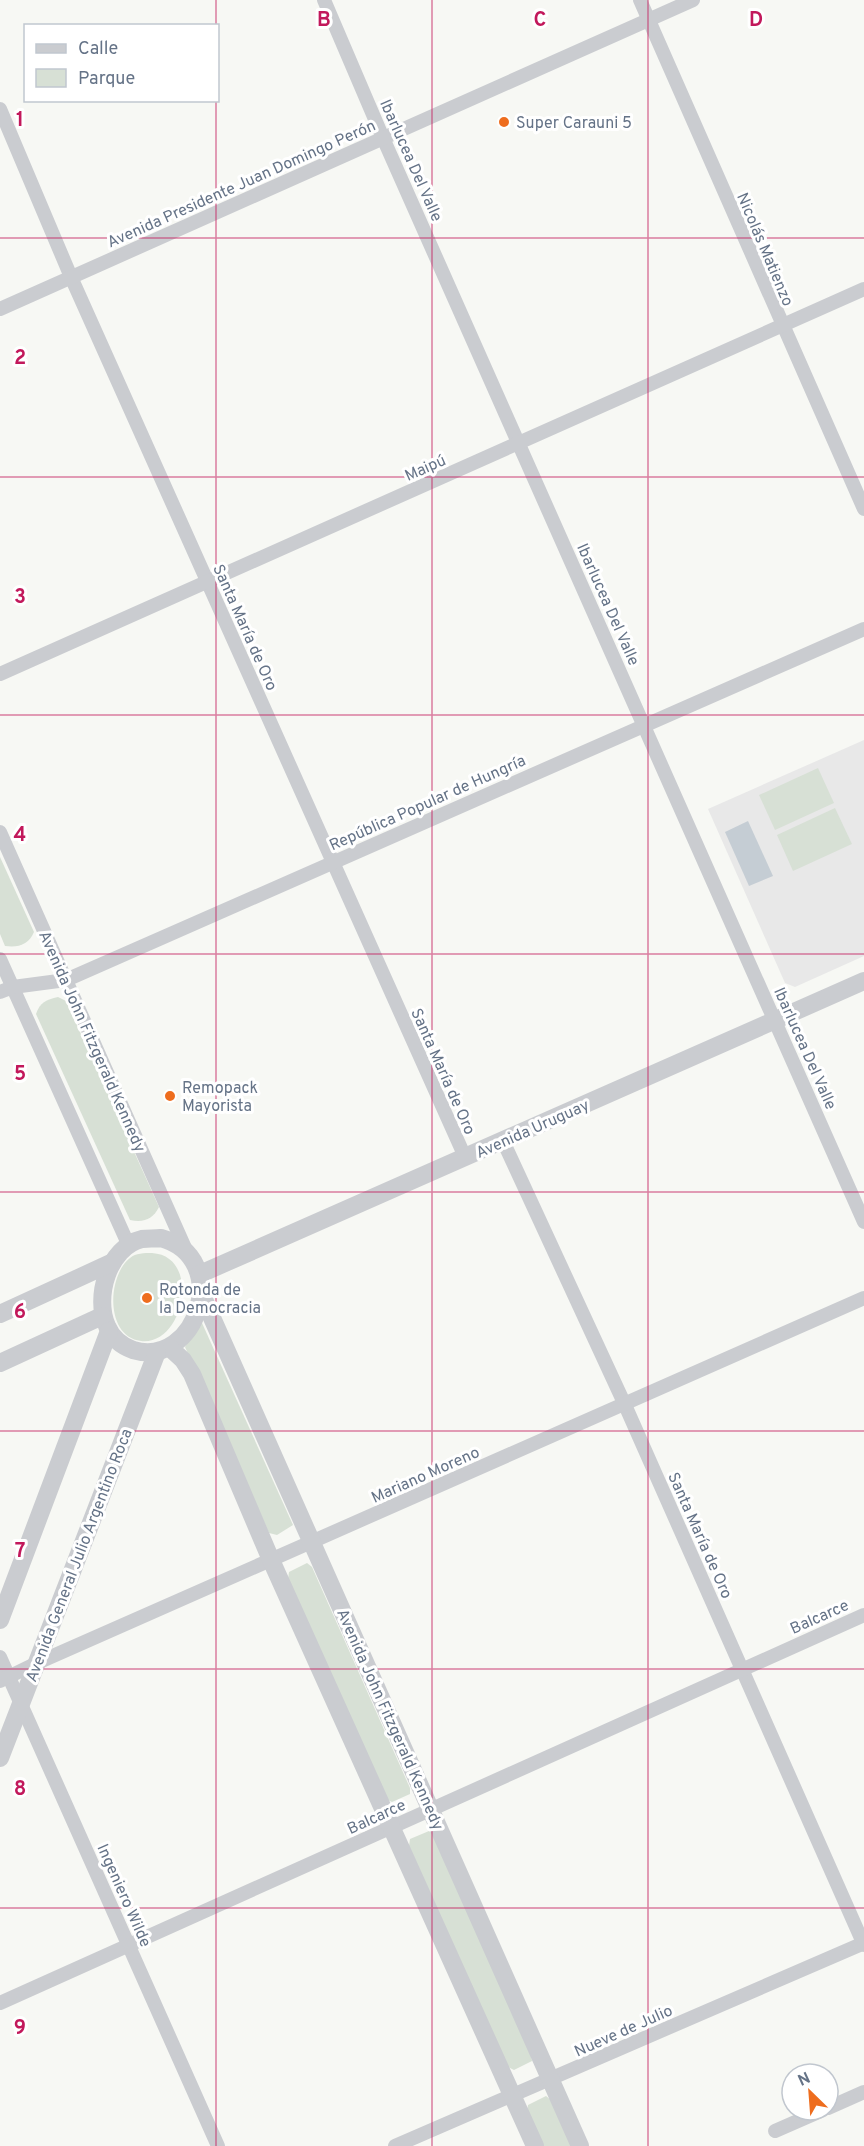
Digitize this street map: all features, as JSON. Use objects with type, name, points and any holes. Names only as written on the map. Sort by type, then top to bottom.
[{"type":"street","name":"Ibarlucea Del Valle","points":[[324,0],[383,138],[864,1222]]},
{"type":"street","name":"Nicolás Matienzo","points":[[640,0],[864,509]]},
{"type":"street","name":"Avenida Presidente Juan Domingo Perón","points":[[0,309],[693,0]]},
{"type":"street","name":"Santa María de Oro","points":[[0,109],[71,277],[465,1157]]},
{"type":"street","name":"Maipú","points":[[0,674],[864,289]]},
{"type":"street","name":"República Popular de Hungría","points":[[6,990],[66,980],[332,861],[864,629]]},
{"type":"street","name":"Avenida John Fitzgerald Kennedy","points":[[0,832],[186,1250]]},
{"type":"street","points":[[0,959],[6,990],[129,1245]]},
{"type":"street","name":"Avenida Uruguay","points":[[200,1274],[864,981]]},
{"type":"street","name":"Santa María de Oro","points":[[504,1141],[625,1405],[864,1944]]},
{"type":"street","points":[[0,1314],[113,1262],[129,1245],[142,1239],[161,1238],[186,1250],[194,1260],[200,1274],[201,1293],[198,1309],[188,1331],[163,1350],[142,1353],[117,1341],[106,1324]]},
{"type":"street","points":[[0,1620],[106,1324],[103,1293],[113,1262]]},
{"type":"street","name":"Avenida John Fitzgerald Kennedy","points":[[201,1293],[580,2146]]},
{"type":"street","name":"Mariano Moreno","points":[[4,1679],[864,1298]]},
{"type":"street","points":[[0,1363],[106,1324]]},
{"type":"street","points":[[163,1350],[183,1360],[192,1374],[271,1560],[536,2146]]},
{"type":"street","name":"Avenida General Julio Argentino Roca","points":[[0,1758],[163,1350]]},
{"type":"street","name":"Balcarce","points":[[0,2003],[864,1615]]},
{"type":"street","name":"Ingeniero Wilde","points":[[0,1657],[4,1679],[20,1704],[130,1945],[218,2146]]},
{"type":"street","name":"Nueve de Julio","points":[[395,2146],[864,1944]]},
{"type":"street","points":[[840,2103],[864,2092]]},
{"type":"street","points":[[775,2131],[796,2122]]},
{"type":"shaded area","points":[[864,740],[864,956],[795,987],[785,983],[708,809]]},
{"type":"shaded area","points":[[748,821],[773,876],[749,886],[725,832]]},
{"type":"green space","points":[[818,768],[834,803],[775,830],[759,795]]},
{"type":"green space","points":[[835,808],[852,844],[793,871],[777,835]]},
{"type":"green space","points":[[0,857],[34,932],[29,940],[19,946],[5,946],[0,934]]},
{"type":"green space","points":[[58,997],[66,1001],[159,1207],[148,1219],[130,1220],[36,1014],[44,1002]]},
{"type":"green space","points":[[152,1253],[168,1258],[177,1269],[182,1283],[181,1300],[177,1316],[168,1330],[156,1339],[141,1341],[129,1337],[121,1329],[113,1305],[114,1291],[122,1267],[130,1258],[137,1254]]},
{"type":"green space","points":[[202,1323],[293,1525],[277,1535],[269,1533],[185,1347],[198,1324]]},
{"type":"green space","points":[[307,1563],[312,1567],[410,1788],[410,1794],[392,1802],[386,1799],[288,1579],[289,1572]]},
{"type":"green space","points":[[429,1831],[434,1834],[531,2056],[532,2061],[514,2070],[508,2067],[409,1846],[410,1839]]},
{"type":"green space","points":[[546,2096],[551,2100],[572,2146],[542,2146],[527,2112],[528,2105]]},
{"type":"place","name":"Super Carauni 5","points":[[504,122]]},
{"type":"place","name":"Remopack Mayorista","points":[[170,1096]]},
{"type":"place","name":"Rotonda de la Democracia","points":[[147,1298]]}]
